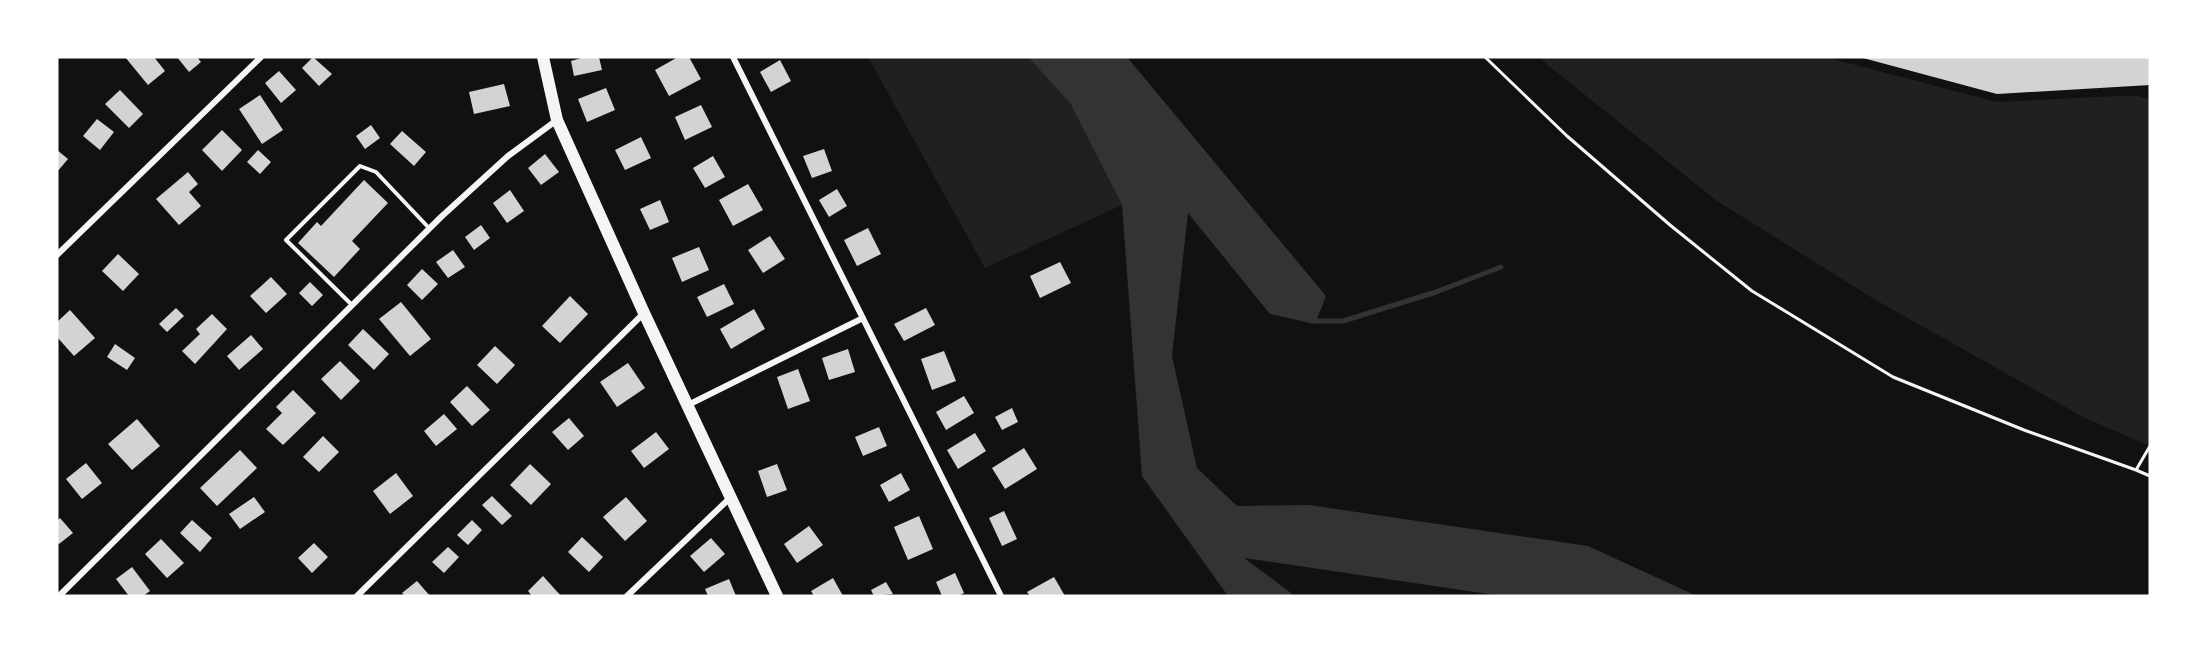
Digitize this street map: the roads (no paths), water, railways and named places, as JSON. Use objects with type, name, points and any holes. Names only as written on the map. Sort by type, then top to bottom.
[{"type":"main road","points":[[543,57],[557,120],[644,313],[777,596]]},
{"type":"street","points":[[57,255],[261,57]]},
{"type":"street","points":[[733,57],[1001,596]]},
{"type":"street","points":[[59,596],[478,181],[557,120]]},
{"type":"street","points":[[357,596],[644,313]]},
{"type":"street","points":[[687,405],[863,318]]},
{"type":"street","points":[[627,596],[731,497]]},
{"type":"lane","points":[[352,305],[286,240],[360,166],[376,172],[429,228]]},
{"type":"waterway","points":[[1311,321],[1343,321],[1436,292],[1501,267]]}]
